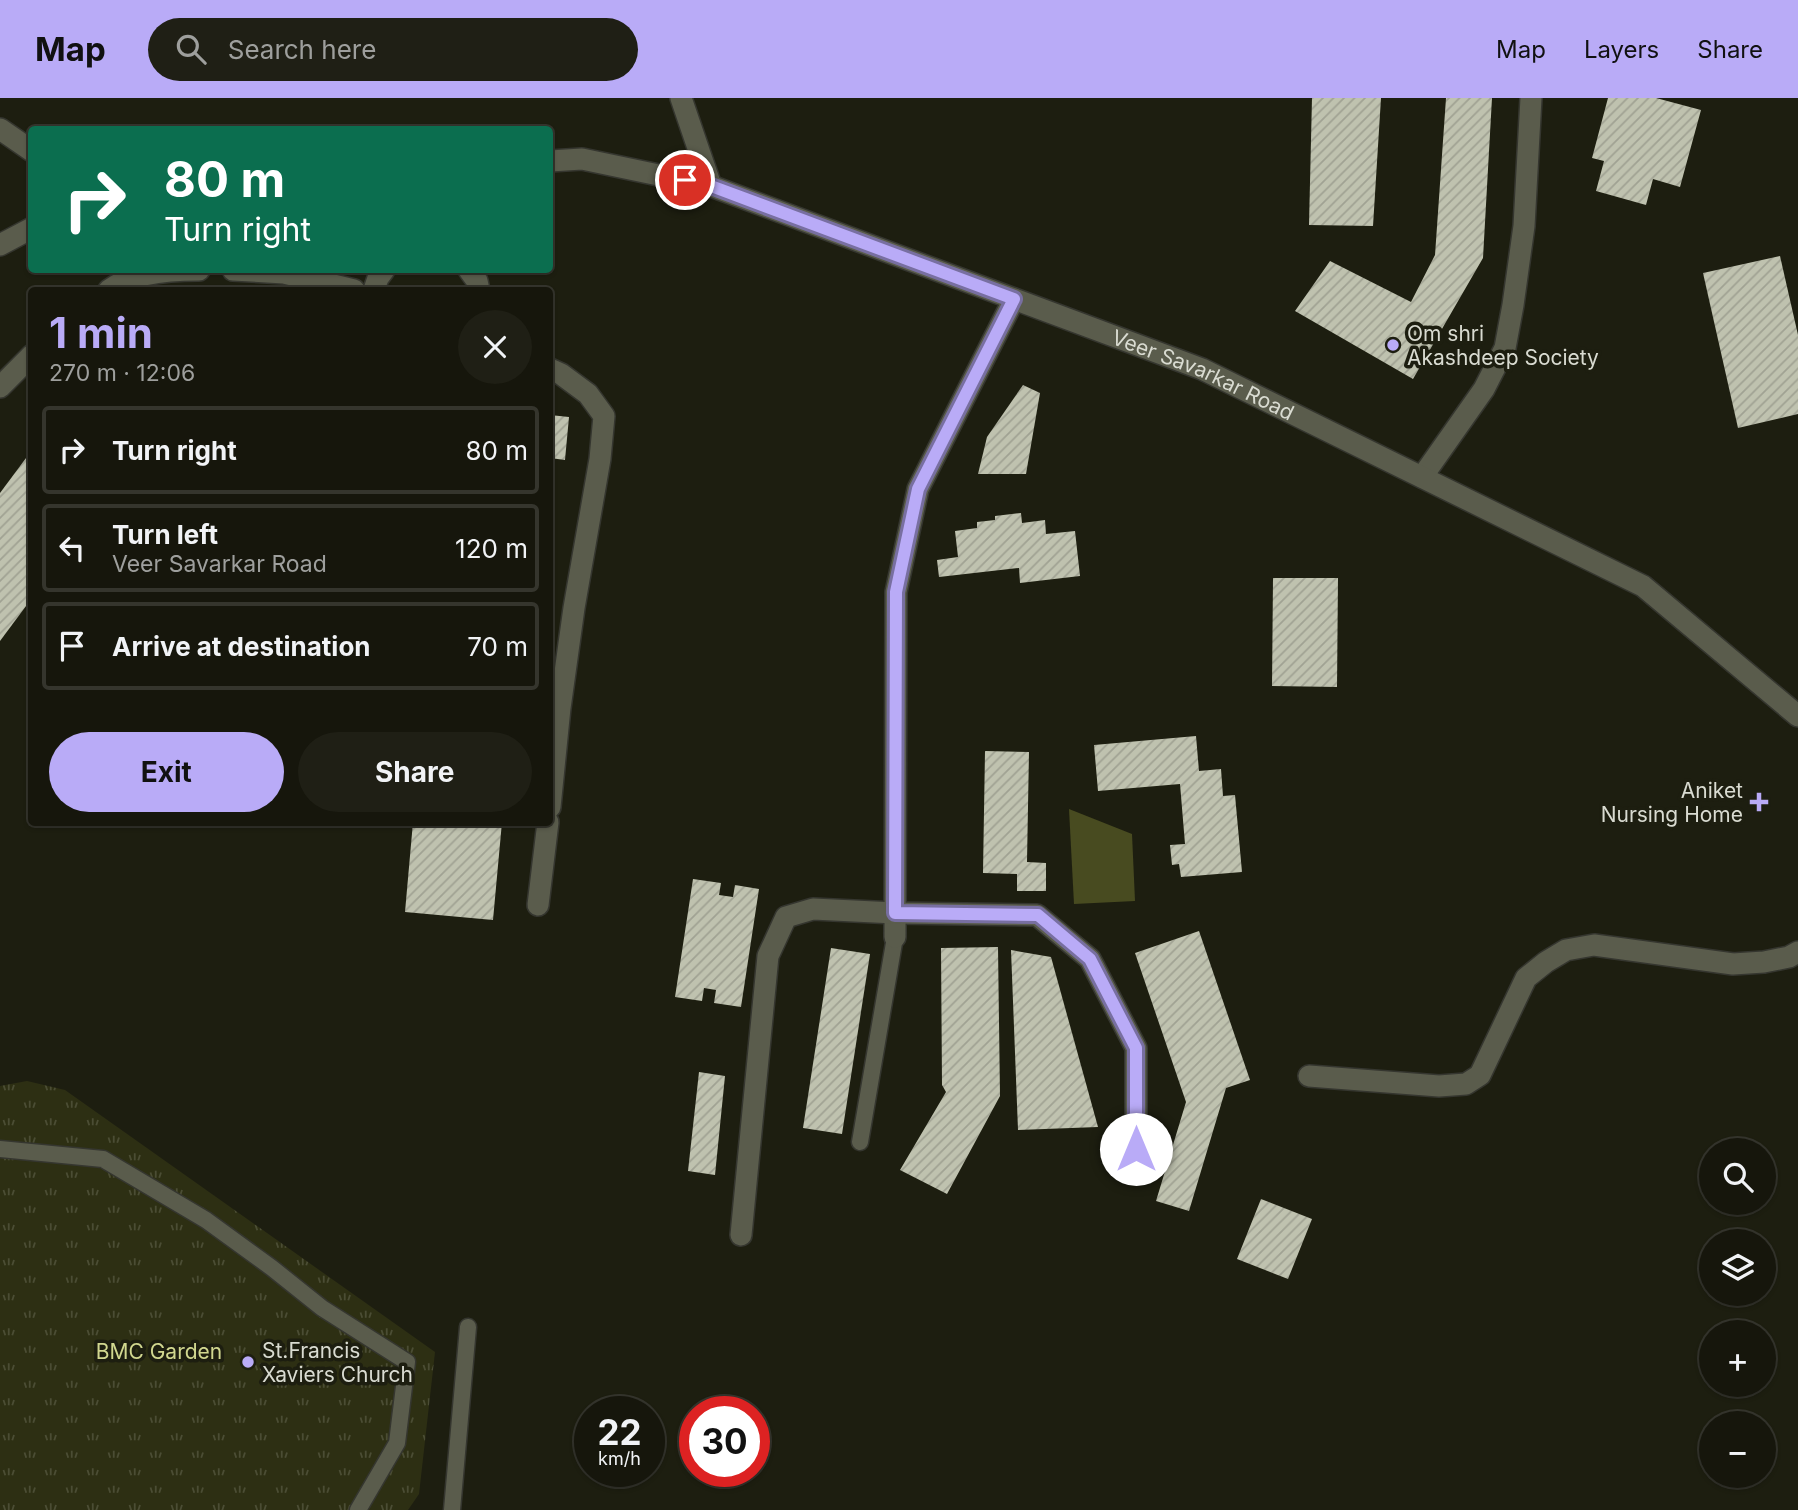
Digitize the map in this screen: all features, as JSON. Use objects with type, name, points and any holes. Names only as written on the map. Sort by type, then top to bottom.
[{"type":"street","points":[[681,98],[711,186]]},
{"type":"street","points":[[1422,477],[1484,388],[1506,348],[1524,226],[1531,98]]},
{"type":"street","points":[[0,129],[28,148]]},
{"type":"street","name":"Veer Savarkar Road","points":[[553,161],[582,159],[711,186],[1202,369],[1643,586],[1798,716]]},
{"type":"street","points":[[0,245],[28,230]]},
{"type":"street","points":[[114,287],[157,273]]},
{"type":"street","points":[[284,273],[342,287]]},
{"type":"street","points":[[895,937],[896,592],[918,489],[1014,299]]},
{"type":"street","points":[[0,387],[28,359]]},
{"type":"street","points":[[553,370],[588,394],[604,416],[600,459],[574,608],[553,777]]},
{"type":"street","points":[[538,905],[548,826]]},
{"type":"street","points":[[741,1235],[768,956],[786,918],[813,909],[1038,915],[1090,959],[1136,1048],[1136,1149]]},
{"type":"street","points":[[1309,1076],[1439,1086],[1466,1084],[1480,1075],[1526,978],[1566,950],[1594,945],[1734,964],[1764,962],[1789,957],[1798,952]]},
{"type":"lane","points":[[860,1142],[895,937]]},
{"type":"lane","points":[[0,1149],[103,1159],[206,1220],[322,1308],[407,1362],[397,1443],[358,1510]]},
{"type":"lane","points":[[452,1510],[468,1326]]},
{"type":"green space","name":"BMC Garden","points":[[27,1081],[65,1090],[435,1352],[419,1494],[408,1510],[0,1510],[0,1086]]},
{"type":"shaded area","points":[[1069,809],[1132,834],[1135,901],[1074,904]]},
{"type":"building","points":[[1312,98],[1381,98],[1373,226],[1309,225]]},
{"type":"building","name":"Om shri Akashdeep Society","points":[[1446,98],[1492,98],[1483,258],[1413,379],[1295,311],[1330,261],[1411,302],[1435,255]]},
{"type":"building","points":[[1608,98],[1656,98],[1701,110],[1680,187],[1653,179],[1646,205],[1596,191],[1604,161],[1592,158]]},
{"type":"building","points":[[1780,256],[1798,335],[1798,414],[1738,428],[1703,273]]},
{"type":"building","points":[[1023,385],[1040,393],[1026,474],[978,474],[987,437]]},
{"type":"building","points":[[553,415],[569,417],[565,460],[553,458]]},
{"type":"building","points":[[28,455],[28,603],[0,641],[0,493]]},
{"type":"building","points":[[1021,513],[1022,523],[1045,520],[1046,534],[1075,531],[1080,576],[1020,583],[1019,568],[939,577],[937,560],[958,557],[955,531],[977,528],[977,522],[995,520],[995,516]]},
{"type":"building","points":[[1273,578],[1338,578],[1337,687],[1272,686]]},
{"type":"building","points":[[1196,736],[1199,771],[1221,769],[1223,796],[1235,795],[1242,872],[1181,877],[1179,864],[1172,865],[1170,845],[1185,844],[1180,784],[1098,791],[1094,745]]},
{"type":"building","points":[[985,751],[1029,752],[1027,862],[1046,863],[1046,891],[1017,891],[1017,874],[983,873]]},
{"type":"building","points":[[413,826],[502,826],[493,920],[405,912]]},
{"type":"building","points":[[693,879],[721,883],[719,895],[733,897],[735,885],[759,889],[741,1007],[714,1003],[716,990],[704,988],[702,1001],[675,997]]},
{"type":"building","points":[[1199,931],[1250,1080],[1226,1088],[1189,1211],[1156,1201],[1186,1102],[1135,953]]},
{"type":"building","points":[[998,947],[1000,1096],[947,1194],[900,1170],[946,1092],[942,1085],[941,948]]},
{"type":"building","points":[[831,948],[870,954],[842,1134],[803,1128]]},
{"type":"building","points":[[1011,950],[1051,957],[1098,1127],[1018,1130]]},
{"type":"building","points":[[699,1072],[725,1076],[715,1175],[688,1171]]},
{"type":"building","points":[[1261,1199],[1312,1219],[1288,1279],[1237,1259]]},
{"type":"place","name":"Om shri Akashdeep Society","points":[[1393,345]]},
{"type":"place","name":"Aniket Nursing Home","points":[[1759,802]]},
{"type":"place","name":"St.Francis Xaviers Church","points":[[248,1362]]},
{"type":"route","points":[[685,180],[711,186],[1014,299],[918,489],[896,592],[895,913],[1038,915],[1090,959],[1136,1048],[1136,1149]]}]
